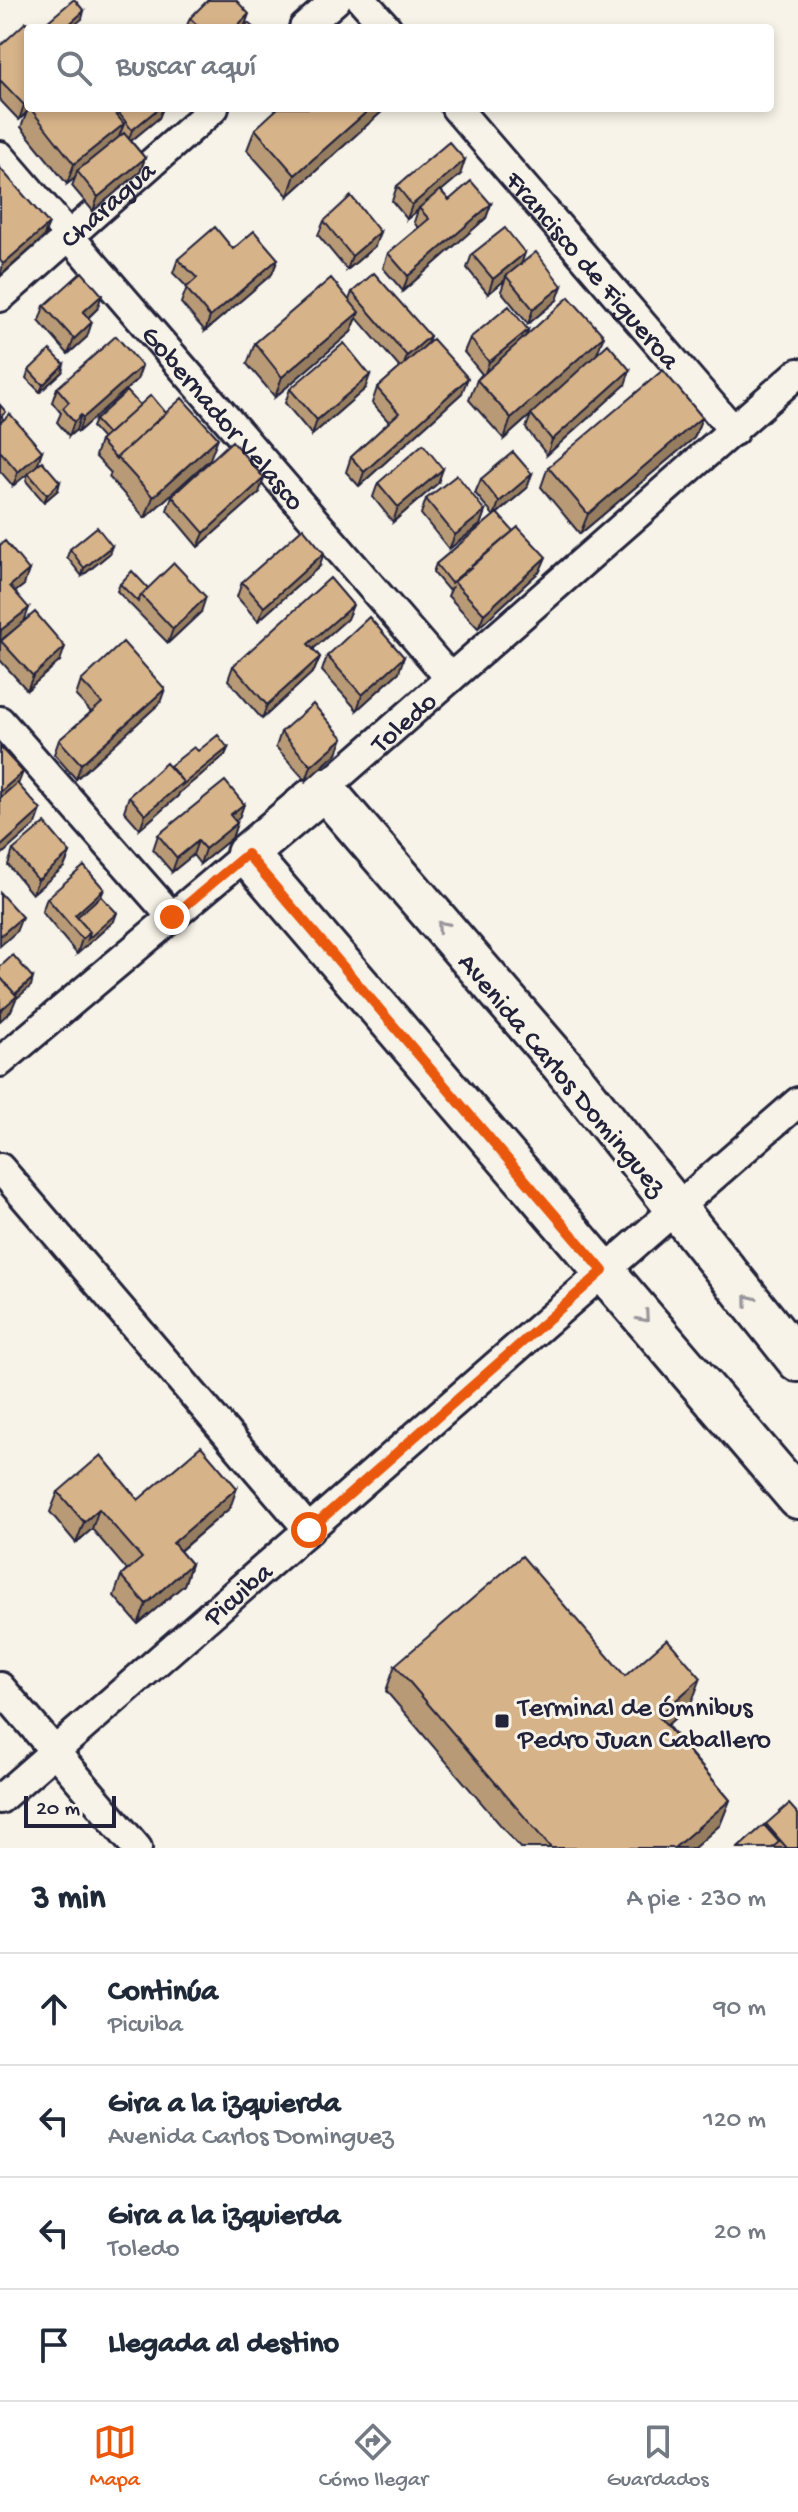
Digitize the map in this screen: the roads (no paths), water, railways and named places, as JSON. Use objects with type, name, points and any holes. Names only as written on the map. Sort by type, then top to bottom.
[{"type":"main road","name":"Toledo","points":[[247,854],[324,789]]},
{"type":"main road","name":"Avenida Carlos Dominguez","points":[[324,789],[562,1065],[798,1361]]},
{"type":"main road","points":[[247,854],[798,1498]]},
{"type":"street","points":[[309,24],[336,0]]},
{"type":"street","points":[[362,0],[383,24]]},
{"type":"street","name":"Charagua","points":[[0,297],[210,112]]},
{"type":"street","name":"Francisco de Figueroa","points":[[459,112],[734,431]]},
{"type":"street","name":"Gobernador Velasco","points":[[0,156],[450,678]]},
{"type":"street","name":"Toledo","points":[[324,789],[798,373]]},
{"type":"street","points":[[0,721],[172,917]]},
{"type":"street","name":"Toledo","points":[[0,1062],[247,854]]},
{"type":"street","name":"Picuiba","points":[[0,1799],[798,1102]]},
{"type":"street","points":[[0,1168],[309,1530]]},
{"type":"street","points":[[0,1687],[137,1848]]},
{"type":"place","name":"Terminal de Ómnibus Pedro Juan Caballero","points":[[502,1721]]}]
